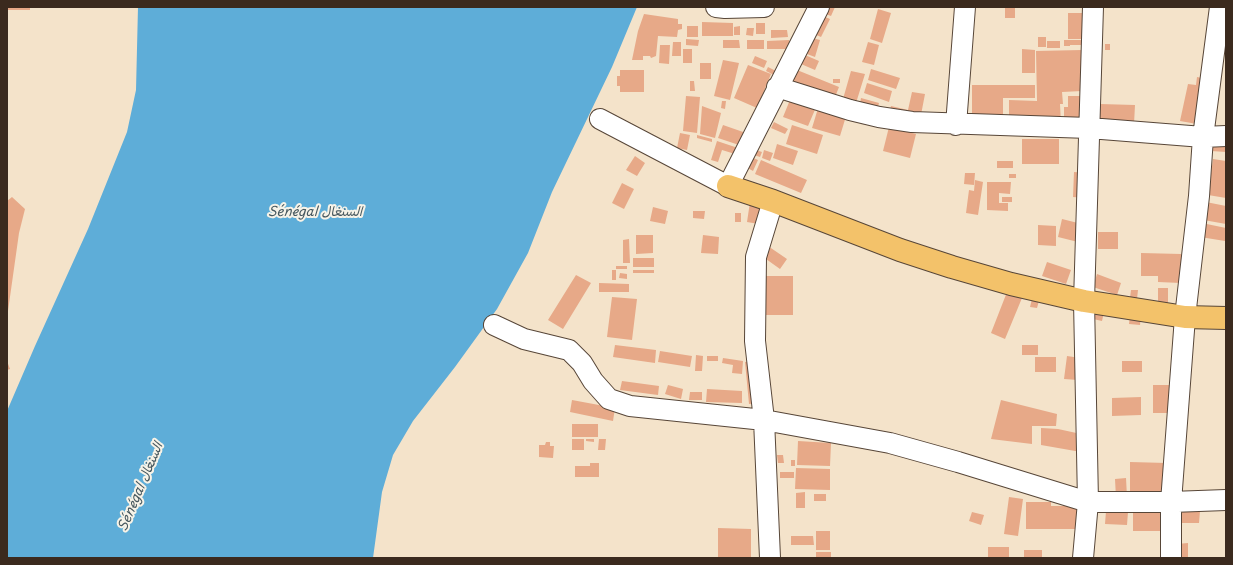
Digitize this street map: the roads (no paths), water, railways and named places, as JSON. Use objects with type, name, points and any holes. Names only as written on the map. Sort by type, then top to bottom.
[{"type":"main road","points":[[728,186],[773,201],[900,250],[1011,284],[1084,301],[1185,317],[1226,318]]},
{"type":"street","points":[[716,7],[764,7]]},
{"type":"street","points":[[600,119],[728,186],[819,7]]},
{"type":"street","points":[[956,125],[965,7]]},
{"type":"street","points":[[1083,558],[1088,502],[1084,301],[1093,7]]},
{"type":"street","points":[[1171,558],[1171,502],[1185,317],[1199,196],[1203,137],[1220,7]]},
{"type":"street","points":[[777,87],[850,110],[879,117],[912,122],[956,125],[1089,128],[1203,137],[1226,136]]},
{"type":"street","points":[[770,558],[764,420],[755,341],[756,256],[773,201]]},
{"type":"street","points":[[494,325],[524,339],[569,350],[582,363],[593,381],[609,399],[630,406],[764,420],[890,443],[958,462],[1088,502],[1171,502],[1226,500]]},
{"type":"water","name":"Sénégal السنغال","points":[[138,7],[637,7],[612,67],[552,192],[528,253],[497,309],[413,421],[393,455],[382,492],[373,558],[7,558],[7,411],[88,229],[127,132],[136,90]]}]
